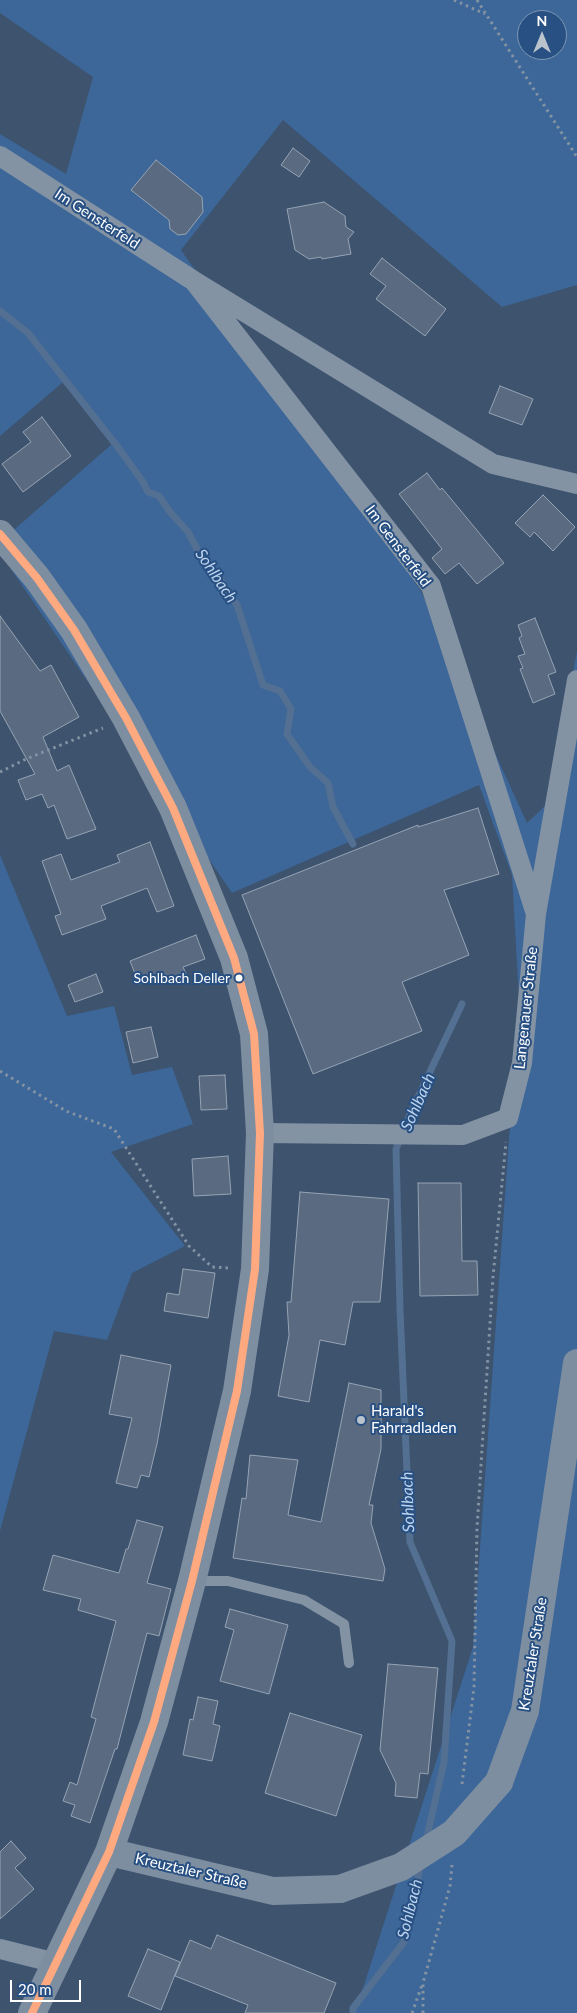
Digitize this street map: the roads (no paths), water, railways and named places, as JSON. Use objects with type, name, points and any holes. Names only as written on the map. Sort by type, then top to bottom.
[{"type":"street","name":"Im Gensterfeld","points":[[0,156],[194,281],[493,464],[577,484]]},
{"type":"street","name":"Im Gensterfeld","points":[[194,281],[431,586],[536,914]]},
{"type":"street","points":[[0,534],[37,578],[74,630],[126,718],[173,808],[234,958],[254,1034],[260,1133],[255,1269],[237,1391],[192,1581],[154,1722],[109,1852],[32,2013]]},
{"type":"street","name":"Langenauer Straße","points":[[260,1133],[463,1135],[508,1118],[522,1063],[536,914],[577,680]]},
{"type":"street","name":"Kreuztaler Straße","points":[[109,1852],[274,1891],[340,1889],[401,1867],[454,1833],[498,1782],[525,1711],[577,1363]]},
{"type":"street","points":[[0,1949],[56,1963]]},
{"type":"lane","points":[[192,1581],[228,1581],[304,1600],[344,1624],[349,1663]]},
{"type":"waterway","name":"Sohlbach","points":[[0,311],[28,333],[117,446],[148,492],[159,496],[188,532],[204,562],[220,579],[237,605],[263,685],[280,691],[291,709],[287,734],[310,767],[328,783],[333,807],[353,844]]},
{"type":"waterway","name":"Sohlbach","points":[[426,1841],[444,1762],[452,1641],[410,1542],[400,1309],[396,1149],[410,1114],[462,1004]]},
{"type":"waterway","name":"Sohlbach","points":[[353,2013],[353,2008],[404,1942],[421,1863]]},
{"type":"place","name":"Sohlbach Deller","points":[[239,978]]},
{"type":"place","name":"Harald's Fahrradladen","points":[[361,1420]]}]
